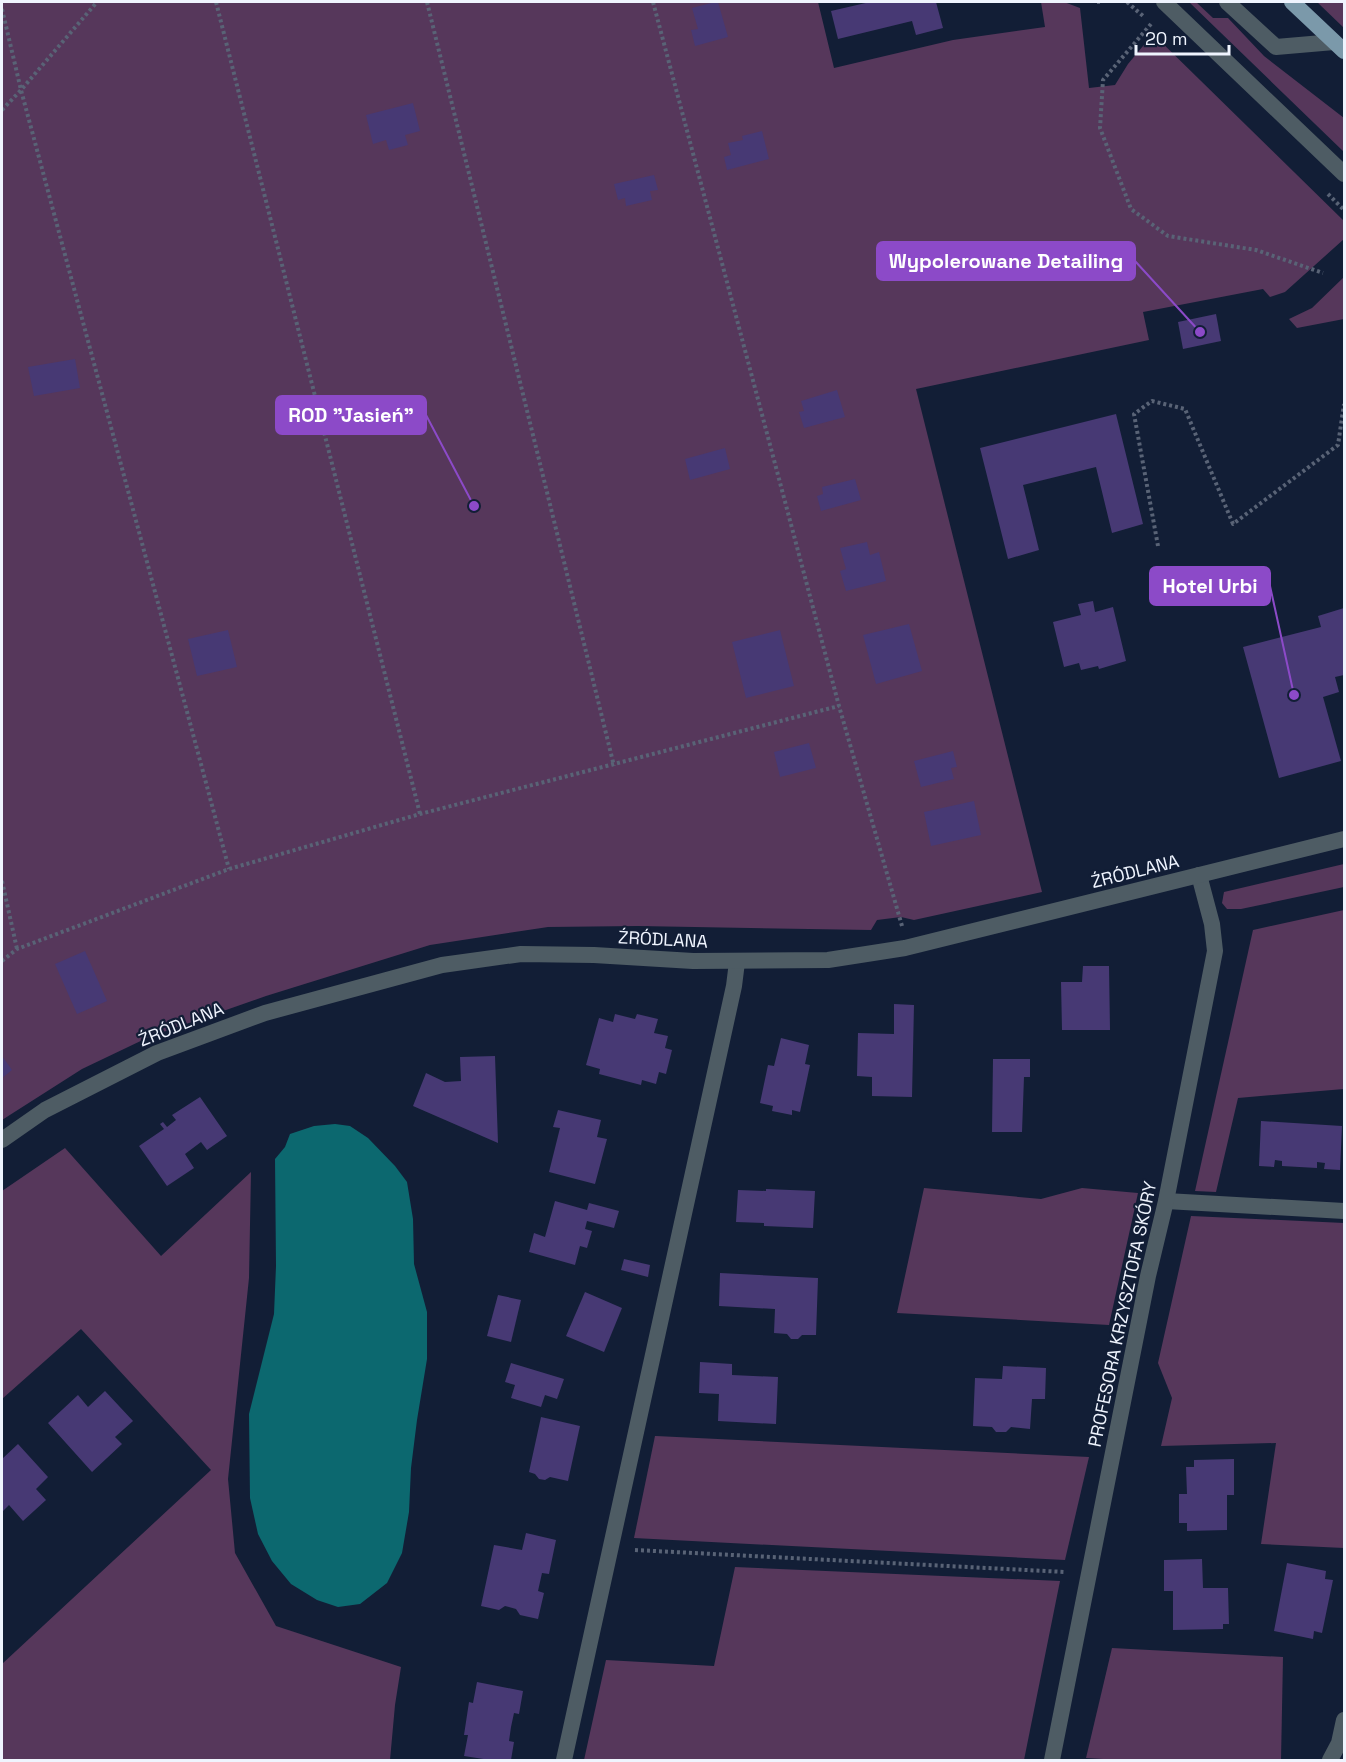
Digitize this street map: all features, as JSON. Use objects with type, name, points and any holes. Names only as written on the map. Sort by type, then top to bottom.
[{"type":"main road","points":[[1293,2],[1339,46]]},
{"type":"street","points":[[1227,2],[1276,47],[1339,46]]},
{"type":"street","points":[[1166,3],[1344,174]]},
{"type":"street","name":"ŹRÓDLANA","points":[[2,1140],[45,1110],[157,1053],[266,1012],[442,965],[521,954],[737,962],[828,960],[905,948],[1344,839]]},
{"type":"street","name":"PROFESORA KRZYSZTOFA SKÓRY","points":[[1052,1761],[1215,951],[1212,924],[1199,875]]},
{"type":"street","points":[[564,1761],[734,986],[737,962]]},
{"type":"street","points":[[1166,1201],[1344,1211]]},
{"type":"street","points":[[1330,1761],[1339,1743],[1344,1720]]},
{"type":"path","points":[[2,110],[97,2]]},
{"type":"path","points":[[216,2],[420,814]]},
{"type":"path","points":[[427,2],[614,766]]},
{"type":"path","points":[[653,2],[839,706],[901,917],[905,948]]},
{"type":"path","points":[[1097,2],[1103,2]]},
{"type":"path","points":[[1166,3],[1102,80],[1100,128],[1131,208],[1168,236],[1256,250],[1323,273]]},
{"type":"path","points":[[2,9],[21,90],[229,869]]},
{"type":"path","points":[[1158,546],[1134,414],[1152,401],[1185,409],[1233,524],[1338,445],[1344,404]]},
{"type":"path","points":[[2,961],[17,949],[229,869],[420,814],[614,766],[839,706]]},
{"type":"path","points":[[2,881],[17,949]]},
{"type":"path","points":[[610,1549],[1090,1574]]},
{"type":"shaded area","points":[[2,2],[818,2],[834,68],[953,40],[1045,27],[1041,2],[1064,2],[1080,8],[1089,88],[1115,85],[1128,64],[1153,34],[1344,221],[1344,239],[1285,292],[1270,297],[1263,289],[1143,312],[1149,340],[916,389],[1042,892],[914,920],[901,917],[877,920],[871,930],[638,926],[548,927],[430,945],[266,996],[149,1037],[82,1069],[2,1120]]},
{"type":"shaded area","points":[[1189,2],[1196,2],[1213,18],[1228,18],[1264,56],[1344,118],[1344,152]]},
{"type":"shaded area","points":[[1317,2],[1344,2],[1344,28]]},
{"type":"shaded area","points":[[1344,277],[1344,319],[1297,328],[1289,319],[1312,308]]},
{"type":"shaded area","points":[[1344,864],[1344,887],[1241,909],[1227,909],[1222,903],[1224,892]]},
{"type":"shaded area","points":[[1344,910],[1344,1089],[1238,1098],[1216,1192],[1195,1191],[1253,930]]},
{"type":"shaded area","points":[[335,1124],[350,1126],[368,1138],[407,1182],[413,1219],[414,1264],[427,1312],[427,1359],[417,1420],[411,1468],[409,1512],[402,1553],[387,1583],[360,1604],[338,1607],[317,1600],[291,1584],[272,1561],[258,1534],[250,1498],[249,1414],[274,1314],[275,1159],[285,1147],[290,1134],[314,1126]]},
{"type":"shaded area","points":[[65,1148],[161,1256],[251,1172],[249,1278],[228,1479],[235,1553],[276,1626],[401,1667],[390,1760],[2,1760],[2,1664],[211,1470],[81,1329],[2,1399],[2,1191]]},
{"type":"shaded area","points":[[924,1188],[1041,1199],[1082,1188],[1138,1193],[1109,1325],[897,1313]]},
{"type":"shaded area","points":[[1191,1216],[1344,1223],[1344,1548],[1261,1544],[1276,1443],[1161,1446],[1172,1398],[1158,1363]]},
{"type":"shaded area","points":[[655,1436],[1089,1457],[1065,1560],[634,1538]]},
{"type":"shaded area","points":[[735,1567],[1060,1581],[1024,1760],[584,1760],[606,1660],[714,1666]]},
{"type":"shaded area","points":[[1112,1648],[1283,1657],[1281,1760],[1086,1758]]},
{"type":"building","points":[[718,2],[728,37],[695,46],[691,30],[698,29],[692,8]]},
{"type":"building","points":[[870,2],[936,2],[943,28],[916,35],[912,21],[838,39],[831,11]]},
{"type":"building","points":[[413,103],[420,131],[405,135],[408,145],[389,150],[386,140],[373,144],[366,115]]},
{"type":"building","points":[[762,131],[769,159],[727,170],[724,157],[731,155],[728,143],[743,140],[742,136]]},
{"type":"building","points":[[654,175],[658,190],[650,191],[652,200],[626,206],[625,198],[618,200],[614,184]]},
{"type":"building","points":[[1216,314],[1221,341],[1183,349],[1178,322]]},
{"type":"building","points":[[75,359],[80,388],[34,396],[28,367]]},
{"type":"building","points":[[837,390],[845,417],[804,428],[799,412],[804,411],[801,401]]},
{"type":"building","points":[[1116,414],[1143,524],[1112,533],[1096,467],[1023,485],[1039,550],[1008,559],[980,448]]},
{"type":"building","points":[[725,448],[730,469],[690,480],[685,459]]},
{"type":"building","points":[[855,479],[861,500],[821,511],[817,496],[823,494],[822,487]]},
{"type":"building","points":[[867,542],[870,555],[879,552],[886,581],[846,591],[840,571],[846,569],[840,548]]},
{"type":"building","points":[[1093,601],[1095,612],[1113,607],[1126,661],[1099,669],[1098,666],[1081,670],[1079,663],[1064,667],[1053,622],[1081,615],[1078,604]]},
{"type":"building","points":[[1344,608],[1344,675],[1335,677],[1339,692],[1323,697],[1341,761],[1279,778],[1243,647],[1321,627],[1318,616]]},
{"type":"building","points":[[909,624],[922,671],[876,684],[863,635]]},
{"type":"building","points":[[228,630],[237,667],[197,676],[188,639]]},
{"type":"building","points":[[780,630],[794,686],[746,698],[732,642]]},
{"type":"building","points":[[809,743],[816,768],[780,777],[774,752]]},
{"type":"building","points":[[953,751],[957,767],[951,768],[954,779],[921,787],[914,761]]},
{"type":"building","points":[[974,801],[981,835],[931,846],[924,812]]},
{"type":"building","points":[[85,951],[107,1001],[77,1014],[55,964]]},
{"type":"building","points":[[1083,966],[1109,966],[1110,1030],[1062,1030],[1061,982],[1082,982]]},
{"type":"building","points":[[894,1004],[914,1005],[912,1097],[872,1096],[872,1077],[857,1076],[858,1033],[894,1034]]},
{"type":"building","points":[[615,1014],[635,1019],[637,1014],[658,1019],[654,1033],[668,1036],[665,1048],[672,1050],[666,1074],[659,1072],[656,1084],[642,1080],[641,1085],[599,1074],[600,1069],[586,1065],[599,1018],[613,1022]]},
{"type":"building","points":[[781,1038],[809,1045],[805,1064],[810,1065],[800,1112],[792,1110],[792,1115],[772,1111],[773,1106],[760,1103],[768,1065],[774,1066]]},
{"type":"building","points":[[2,1056],[12,1070],[2,1078]]},
{"type":"building","points":[[495,1056],[498,1143],[413,1106],[426,1073],[445,1082],[461,1081],[460,1057]]},
{"type":"building","points":[[993,1059],[1030,1059],[1030,1077],[1024,1077],[1022,1132],[992,1132]]},
{"type":"building","points":[[200,1097],[227,1136],[207,1150],[201,1142],[185,1154],[194,1168],[167,1186],[139,1146],[164,1129],[160,1124],[163,1122],[167,1127],[176,1120],[172,1115]]},
{"type":"building","points":[[558,1110],[601,1120],[597,1137],[607,1139],[595,1184],[549,1172],[560,1128],[553,1127]]},
{"type":"building","points":[[1261,1121],[1342,1126],[1340,1170],[1324,1169],[1325,1163],[1317,1162],[1317,1168],[1282,1166],[1282,1161],[1275,1160],[1274,1167],[1259,1166]]},
{"type":"building","points":[[766,1189],[815,1191],[813,1228],[764,1226],[764,1223],[736,1222],[738,1190],[766,1191]]},
{"type":"building","points":[[555,1201],[587,1210],[589,1203],[619,1211],[614,1228],[587,1221],[585,1229],[592,1231],[587,1248],[580,1246],[575,1265],[529,1252],[534,1233],[545,1237]]},
{"type":"building","points":[[624,1259],[650,1265],[648,1277],[621,1270]]},
{"type":"building","points":[[720,1273],[818,1278],[816,1335],[802,1335],[798,1339],[791,1339],[787,1334],[774,1333],[775,1309],[719,1306]]},
{"type":"building","points":[[585,1292],[622,1308],[604,1352],[566,1336]]},
{"type":"building","points":[[498,1295],[521,1300],[511,1342],[487,1336]]},
{"type":"building","points":[[700,1362],[732,1364],[732,1375],[778,1377],[776,1424],[718,1421],[719,1394],[699,1393]]},
{"type":"building","points":[[511,1363],[564,1379],[557,1399],[545,1395],[541,1407],[511,1398],[515,1385],[505,1382]]},
{"type":"building","points":[[1003,1366],[1046,1368],[1045,1399],[1032,1399],[1030,1429],[1011,1427],[1006,1432],[996,1432],[992,1427],[973,1426],[975,1378],[1002,1379]]},
{"type":"building","points":[[105,1391],[133,1421],[115,1437],[122,1444],[92,1472],[48,1423],[78,1395],[88,1407]]},
{"type":"building","points":[[541,1417],[580,1426],[568,1481],[550,1477],[545,1480],[539,1479],[535,1474],[529,1472]]},
{"type":"building","points":[[18,1444],[48,1477],[36,1489],[46,1500],[23,1521],[9,1505],[2,1512],[2,1459]]},
{"type":"building","points":[[1234,1459],[1234,1495],[1227,1495],[1227,1530],[1187,1531],[1187,1523],[1179,1523],[1179,1494],[1187,1494],[1186,1467],[1194,1467],[1194,1460]]},
{"type":"building","points":[[526,1533],[556,1540],[549,1574],[542,1573],[538,1591],[544,1593],[538,1619],[520,1615],[516,1609],[505,1606],[499,1610],[481,1606],[494,1545],[522,1550]]},
{"type":"building","points":[[1202,1559],[1203,1588],[1228,1588],[1229,1624],[1223,1624],[1223,1629],[1173,1630],[1173,1591],[1164,1591],[1164,1560]]},
{"type":"building","points":[[1287,1563],[1326,1571],[1325,1579],[1333,1580],[1322,1633],[1314,1631],[1313,1639],[1274,1631]]},
{"type":"building","points":[[477,1682],[523,1691],[519,1714],[514,1713],[511,1727],[509,1741],[514,1742],[511,1760],[464,1756],[468,1735],[464,1735],[469,1702],[473,1703]]},
{"type":"place","name":"Wypolerowane Detailing","points":[[1200,332]]},
{"type":"place","name":"ROD \"Jasień\"","points":[[474,506]]},
{"type":"place","name":"Hotel Urbi","points":[[1294,695]]}]
